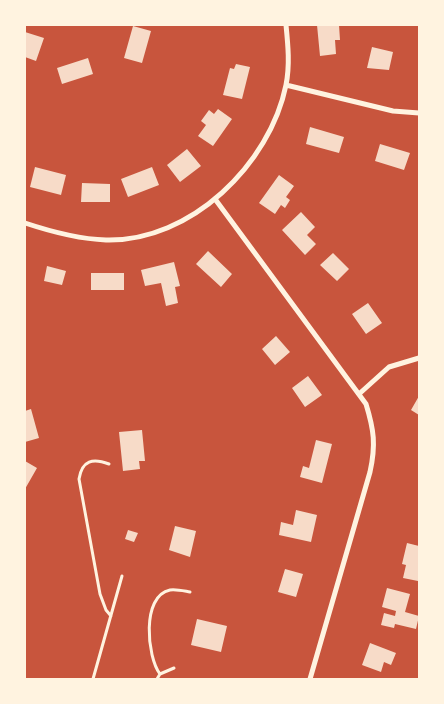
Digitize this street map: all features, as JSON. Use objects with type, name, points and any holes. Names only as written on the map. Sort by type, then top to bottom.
[{"type":"street","points":[[25,223],[75,237],[108,240],[129,238],[155,232],[183,219],[215,199],[249,164],[267,137],[279,111],[286,85],[288,47],[286,25]]},
{"type":"street","points":[[286,85],[393,111],[419,113]]},
{"type":"street","points":[[215,199],[366,404],[373,428],[375,448],[370,472],[310,679]]},
{"type":"street","points":[[359,394],[389,367],[419,358]]},
{"type":"lane","points":[[110,464],[94,460],[88,461],[80,470],[79,479],[100,594],[106,610],[111,616]]},
{"type":"lane","points":[[93,679],[122,576]]},
{"type":"lane","points":[[160,674],[153,666],[149,627],[154,604],[160,596],[170,590],[190,592]]},
{"type":"lane","points":[[158,679],[160,674],[174,668]]},
{"type":"building","points":[[317,25],[339,25],[340,40],[335,40],[336,54],[320,56]]},
{"type":"building","points":[[133,26],[151,31],[142,63],[124,58]]},
{"type":"building","points":[[25,32],[44,38],[36,61],[25,57]]},
{"type":"building","points":[[372,47],[393,52],[389,70],[367,68]]},
{"type":"building","points":[[88,58],[93,74],[62,84],[57,68]]},
{"type":"building","points":[[236,64],[250,67],[242,99],[223,95],[230,68],[234,69]]},
{"type":"building","points":[[218,109],[232,119],[213,146],[198,136],[206,125],[201,121],[209,110],[214,114]]},
{"type":"building","points":[[310,127],[344,137],[339,153],[306,144]]},
{"type":"building","points":[[380,144],[410,153],[404,170],[375,161]]},
{"type":"building","points":[[187,149],[201,166],[180,182],[167,165]]},
{"type":"building","points":[[35,167],[66,175],[61,195],[30,187]]},
{"type":"building","points":[[152,167],[159,185],[128,197],[121,179]]},
{"type":"building","points":[[279,175],[294,186],[286,197],[290,200],[285,208],[281,205],[275,214],[259,203]]},
{"type":"building","points":[[82,183],[110,184],[110,202],[81,202]]},
{"type":"building","points":[[301,212],[315,227],[307,235],[316,244],[305,255],[282,230]]},
{"type":"building","points":[[208,251],[232,274],[221,287],[196,264]]},
{"type":"building","points":[[333,253],[349,269],[337,281],[320,265]]},
{"type":"building","points":[[174,262],[180,286],[175,287],[178,303],[166,306],[161,283],[145,286],[141,270]]},
{"type":"building","points":[[47,266],[66,271],[62,285],[44,281]]},
{"type":"building","points":[[91,273],[124,273],[124,290],[91,290]]},
{"type":"building","points":[[368,303],[382,323],[366,334],[352,314]]},
{"type":"building","points":[[276,336],[290,352],[275,365],[262,349]]},
{"type":"building","points":[[308,376],[322,395],[305,407],[292,388]]},
{"type":"building","points":[[419,396],[419,415],[411,410]]},
{"type":"building","points":[[31,409],[39,438],[25,442],[25,411]]},
{"type":"building","points":[[142,430],[145,461],[139,461],[140,469],[123,471],[119,432]]},
{"type":"building","points":[[316,440],[332,444],[322,483],[300,477],[303,466],[309,468]]},
{"type":"building","points":[[25,461],[37,468],[25,489]]},
{"type":"building","points":[[296,510],[317,515],[311,542],[279,535],[281,522],[293,525]]},
{"type":"building","points":[[175,526],[196,531],[190,557],[169,550]]},
{"type":"building","points":[[128,530],[138,533],[134,542],[125,539]]},
{"type":"building","points":[[407,543],[419,546],[418,581],[403,578],[406,565],[402,564]]},
{"type":"building","points":[[285,569],[303,574],[296,597],[278,592]]},
{"type":"building","points":[[387,588],[410,594],[405,612],[419,616],[416,629],[395,624],[394,628],[381,625],[384,613],[395,616],[396,611],[382,607]]},
{"type":"building","points":[[197,619],[227,626],[221,652],[191,645]]},
{"type":"building","points":[[370,643],[396,653],[391,665],[384,662],[381,672],[362,665]]}]
